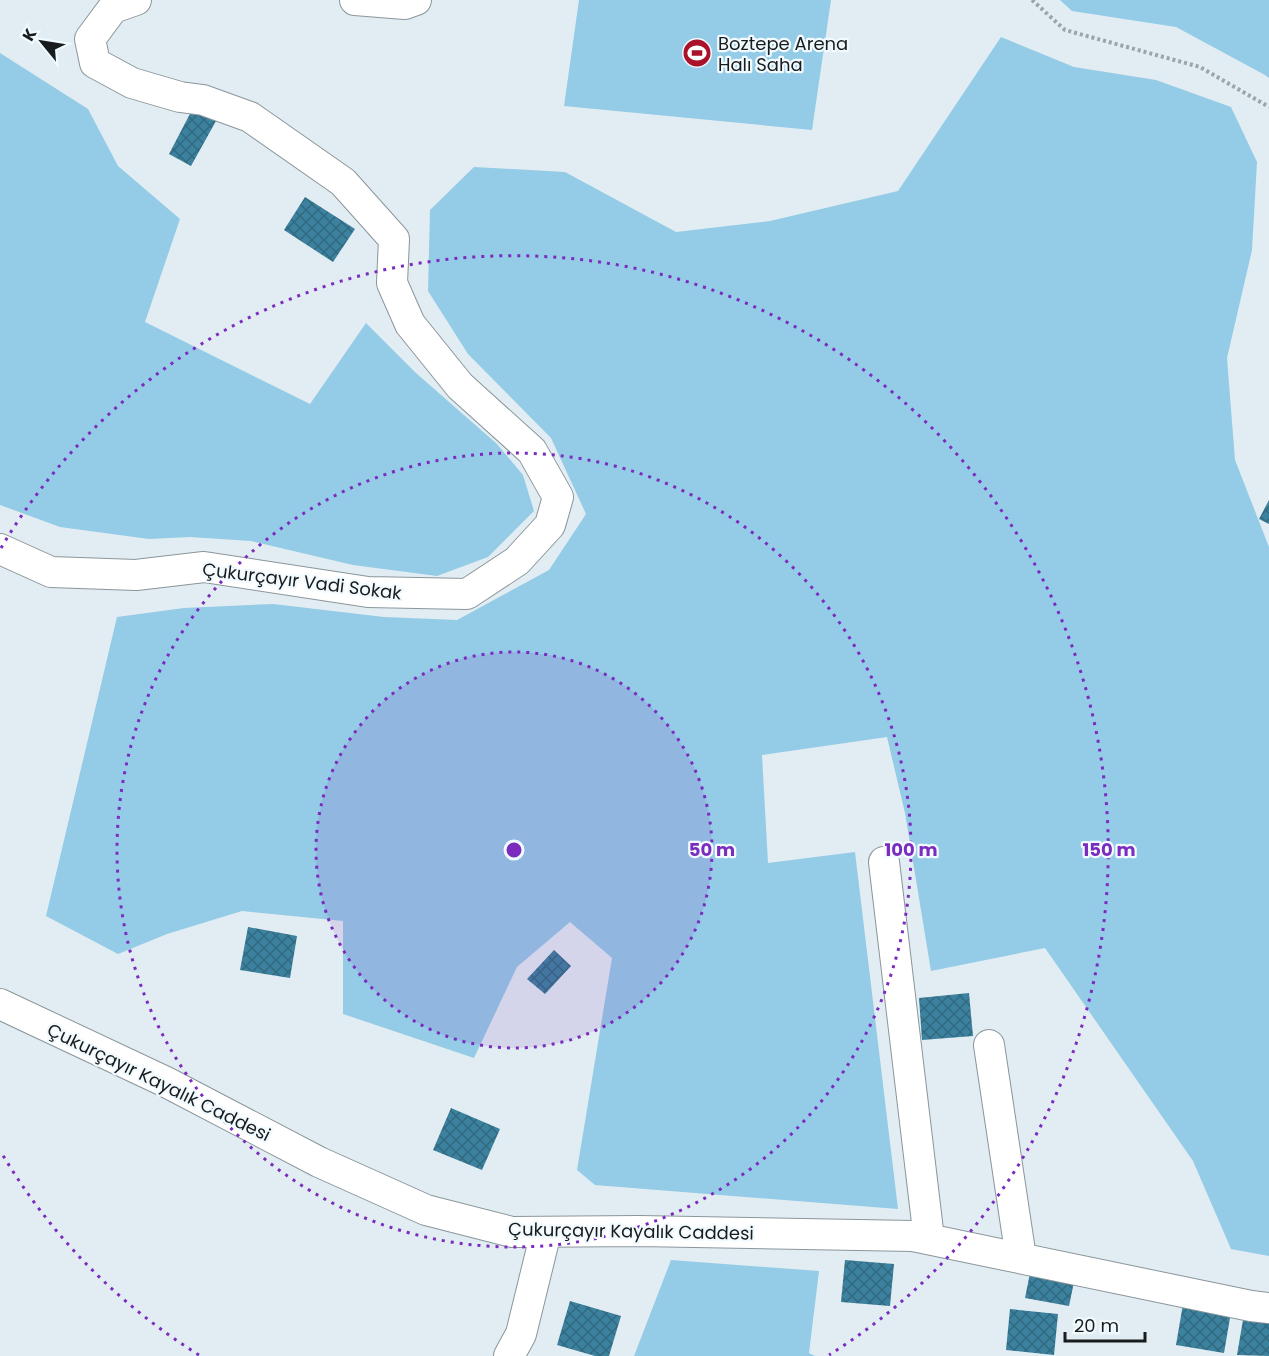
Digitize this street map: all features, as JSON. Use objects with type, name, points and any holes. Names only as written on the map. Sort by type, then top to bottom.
[{"type":"street","name":"Çukurçayır Vadi Sokak","points":[[0,549],[51,572],[136,574],[204,567],[368,592],[467,594],[523,554],[550,525],[558,497],[532,451],[460,386],[410,324],[392,283],[394,239],[344,182],[250,117],[204,100],[180,97],[132,83],[95,63],[90,39],[113,8],[136,0]]},
{"type":"street","points":[[355,0],[405,4],[416,0]]},
{"type":"street","points":[[884,862],[929,1239]]},
{"type":"street","name":"Çukurçayır Kayalık Caddesi","points":[[0,1004],[166,1082],[319,1162],[426,1210],[512,1232],[639,1231],[913,1236],[1239,1304],[1269,1308]]},
{"type":"street","points":[[989,1045],[1021,1258]]},
{"type":"street","points":[[509,1356],[521,1334],[546,1232]]},
{"type":"path","points":[[1032,0],[1065,30],[1200,67],[1269,107]]},
{"type":"shaded area","name":"Boztepe Arena Halı Saha","points":[[579,0],[831,0],[812,130],[564,106]]},
{"type":"shaded area","points":[[1060,0],[1269,0],[1269,78],[1176,27],[1072,11]]},
{"type":"shaded area","points":[[1001,37],[1074,67],[1156,80],[1231,107],[1257,162],[1252,250],[1227,358],[1235,460],[1269,547],[1269,1256],[1231,1249],[1193,1161],[1045,948],[931,971],[905,813],[887,737],[762,755],[768,863],[855,852],[898,1209],[595,1185],[577,1170],[612,958],[570,922],[517,967],[474,1058],[343,1014],[343,921],[242,911],[167,934],[118,954],[46,916],[117,617],[184,608],[273,604],[384,617],[457,620],[549,570],[586,514],[551,438],[468,354],[428,291],[430,210],[474,167],[565,172],[676,232],[770,221],[898,191]]},
{"type":"shaded area","points":[[0,53],[88,109],[118,166],[180,219],[145,322],[310,404],[366,323],[416,373],[497,444],[523,475],[534,511],[488,557],[437,576],[353,565],[251,541],[190,537],[149,539],[60,527],[0,505]]},
{"type":"shaded area","points":[[671,1260],[819,1271],[809,1353],[815,1356],[634,1356]]},
{"type":"building","points":[[193,108],[216,121],[191,166],[169,154]]},
{"type":"building","points":[[305,197],[355,229],[333,262],[284,230]]},
{"type":"building","points":[[1269,500],[1269,524],[1259,519]]},
{"type":"building","points":[[248,927],[297,936],[290,978],[240,970]]},
{"type":"building","points":[[554,950],[571,966],[545,994],[527,979]]},
{"type":"building","points":[[969,993],[973,1036],[922,1040],[919,998]]},
{"type":"building","points":[[451,1108],[500,1129],[482,1170],[433,1150]]},
{"type":"building","points":[[845,1260],[894,1264],[890,1306],[841,1302]]},
{"type":"building","points":[[1030,1273],[1074,1282],[1069,1306],[1025,1298]]},
{"type":"building","points":[[570,1301],[621,1316],[609,1356],[595,1356],[557,1345]]},
{"type":"building","points":[[1183,1304],[1231,1312],[1224,1353],[1176,1345]]},
{"type":"building","points":[[1010,1309],[1058,1314],[1054,1355],[1006,1350]]},
{"type":"building","points":[[1244,1314],[1269,1318],[1269,1356],[1237,1355]]},
{"type":"place","name":"Boztepe Arena Halı Saha","points":[[697,53]]}]
